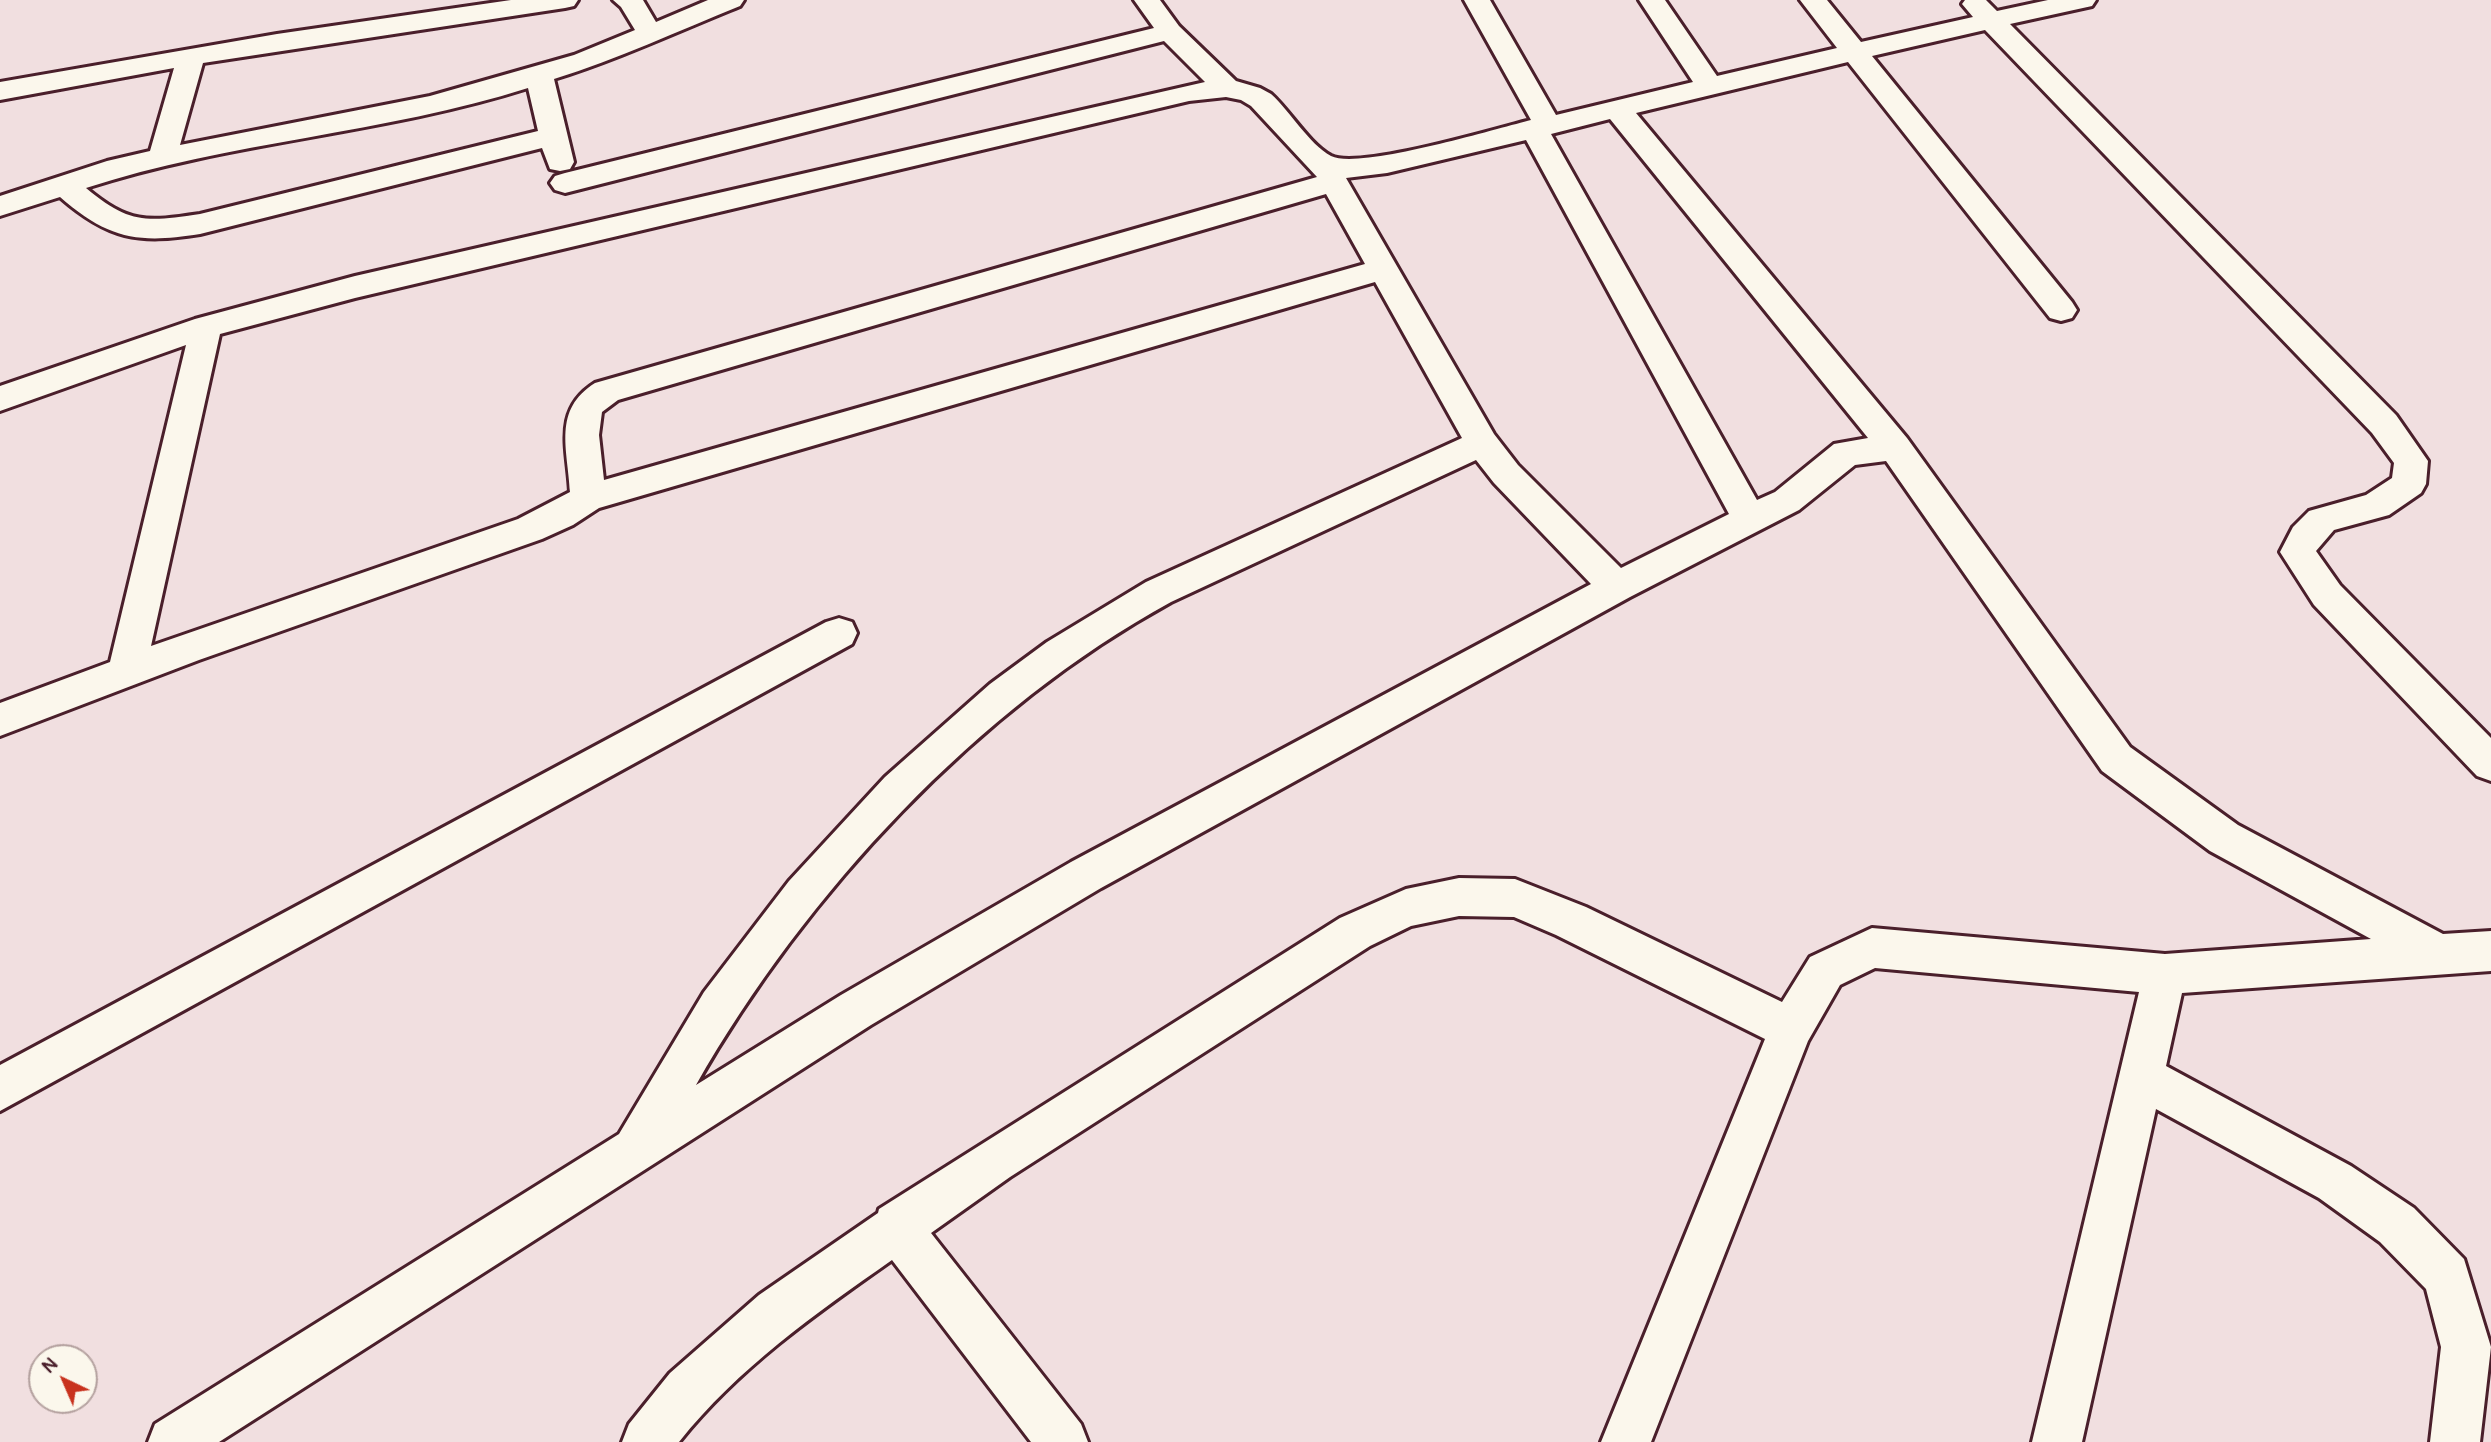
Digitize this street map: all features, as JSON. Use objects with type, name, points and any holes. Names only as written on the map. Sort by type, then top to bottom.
[{"type":"street","points":[[0,92],[350,30],[565,0]]},
{"type":"street","points":[[626,0],[636,8],[650,34]]},
{"type":"street","points":[[0,206],[162,158],[430,105],[539,75],[584,61],[731,0]]},
{"type":"street","points":[[1147,0],[1170,32],[1226,87]]},
{"type":"street","points":[[1477,0],[1541,127],[1750,520]]},
{"type":"street","points":[[1652,0],[1710,86]]},
{"type":"street","points":[[1813,0],[2061,310]]},
{"type":"street","points":[[588,498],[588,472],[581,426],[588,405],[607,391],[1329,173],[1387,164],[1856,51],[1981,10],[2083,0]]},
{"type":"street","points":[[1981,10],[2384,425],[2411,461],[2409,484],[2378,504],[2332,515],[2308,529],[2298,552],[2327,594],[2491,764]]},
{"type":"street","points":[[565,183],[1170,32]]},
{"type":"street","points":[[162,158],[191,57]]},
{"type":"street","points":[[539,75],[578,235]]},
{"type":"street","points":[[0,399],[125,353],[206,327],[355,287],[1189,92],[1226,87],[1247,90],[1268,104],[1307,152],[1329,173],[1482,443],[1506,474],[1617,587]]},
{"type":"street","points":[[1617,109],[1895,447],[2116,759],[2224,838],[2440,955]]},
{"type":"street","points":[[64,185],[120,227],[155,232],[200,225],[554,136]]},
{"type":"street","points":[[0,720],[126,672],[530,529],[561,515],[588,498],[1383,268]]},
{"type":"street","points":[[126,672],[206,327]]},
{"type":"street","points":[[635,1148],[718,1010],[776,928],[844,848],[946,743],[1013,685],[1122,613],[1199,572],[1482,443]]},
{"type":"street","points":[[173,1442],[856,1010],[1086,875],[1617,587],[1787,501],[1846,453],[1895,447]]},
{"type":"street","points":[[0,1088],[839,633]]},
{"type":"street","points":[[647,1442],[688,1391],[776,1312],[896,1226],[1354,932],[1406,908],[1459,897],[1514,898],[1571,921],[1791,1029]]},
{"type":"street","points":[[1626,1442],[1791,1029],[1825,971],[1872,948],[2165,974],[2491,951]]},
{"type":"street","points":[[2057,1442],[2165,974]]},
{"type":"street","points":[[2142,1077],[2335,1182],[2397,1225],[2447,1276],[2466,1347],[2455,1442]]},
{"type":"street","points":[[896,1226],[1063,1442]]}]
